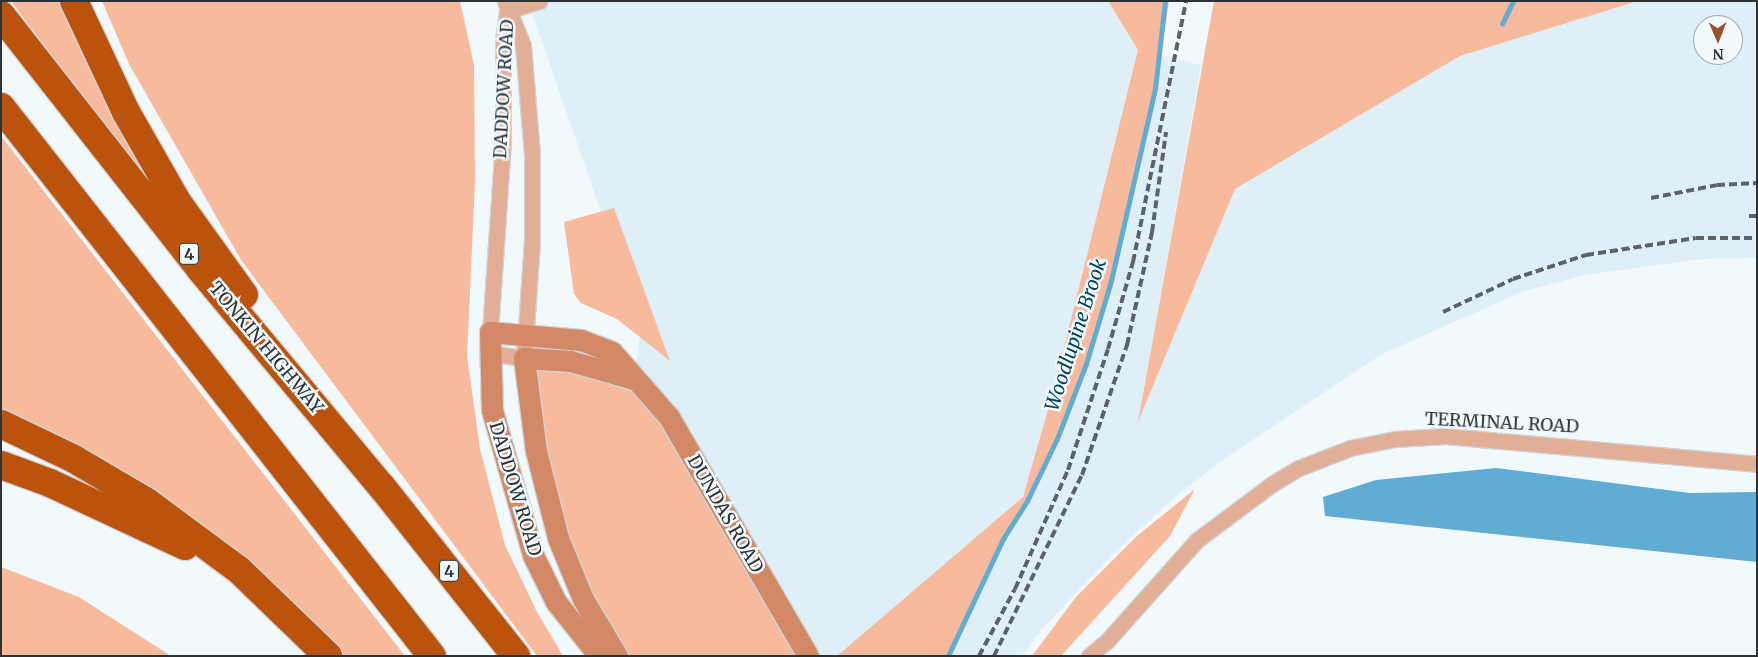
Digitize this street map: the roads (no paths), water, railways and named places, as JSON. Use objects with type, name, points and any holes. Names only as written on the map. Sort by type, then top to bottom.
[{"type":"highway","points":[[74,1],[109,76],[178,202],[382,487]]},
{"type":"highway","points":[[82,1],[109,76]]},
{"type":"highway","name":"TONKIN HIGHWAY","points":[[1,15],[201,270],[382,487],[516,656]]},
{"type":"highway","points":[[1,107],[432,656]]},
{"type":"highway","points":[[1,424],[74,459],[146,502],[239,570],[328,656]]},
{"type":"highway","points":[[1,465],[50,483],[239,570]]},
{"type":"main road","name":"DUNDAS ROAD","points":[[490,332],[582,340],[612,352],[668,417],[808,656]]},
{"type":"main road","name":"DADDOW ROAD","points":[[490,332],[488,353],[492,410],[533,555],[556,602],[599,656]]},
{"type":"main road","name":"DADDOW ROAD","points":[[524,358],[536,451],[558,538],[583,599],[617,656]]},
{"type":"main road","points":[[524,358],[570,361],[634,379]]},
{"type":"street","points":[[506,6],[539,1]]},
{"type":"street","name":"DADDOW ROAD","points":[[490,332],[503,139],[503,41],[506,6]]},
{"type":"street","name":"DADDOW ROAD","points":[[506,6],[523,45],[532,156],[532,240],[524,358]]},
{"type":"street","points":[[488,353],[524,358]]},
{"type":"street","name":"TERMINAL ROAD","points":[[1089,656],[1107,641],[1197,540],[1272,484],[1299,468],[1350,448],[1402,438],[1461,436],[1757,464]]},
{"type":"street","name":"TERMINAL ROAD","points":[[1101,656],[1107,641]]},
{"type":"water","points":[[1496,468],[1690,493],[1757,492],[1757,562],[1325,516],[1323,497],[1376,480]]},
{"type":"waterway","name":"Woodlupine Brook","points":[[948,656],[1003,539],[1027,501],[1057,439],[1086,364],[1111,281],[1155,89],[1165,1]]},
{"type":"waterway","points":[[1502,24],[1513,1]]},
{"type":"railway","points":[[979,656],[1015,589],[1068,470],[1108,349],[1133,262],[1186,1]]},
{"type":"railway","points":[[994,656],[1082,475],[1127,345],[1152,232],[1166,132]]},
{"type":"railway","points":[[1651,198],[1717,185],[1757,183]]},
{"type":"railway","points":[[1749,216],[1757,216]]},
{"type":"railway","points":[[1443,312],[1513,279],[1586,255],[1696,238],[1757,238]]}]
